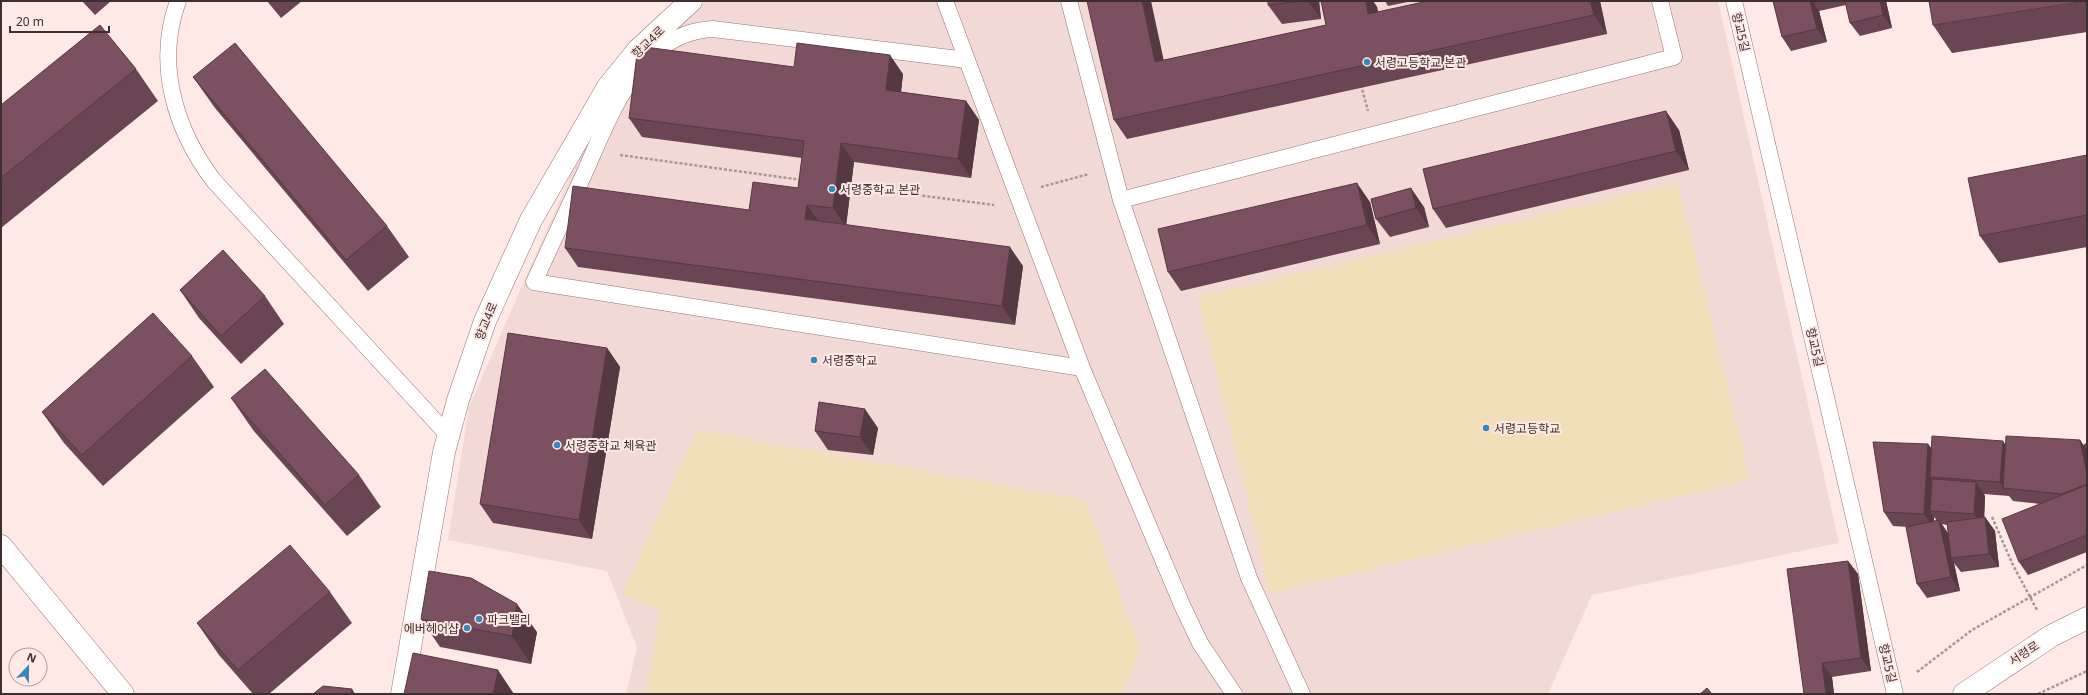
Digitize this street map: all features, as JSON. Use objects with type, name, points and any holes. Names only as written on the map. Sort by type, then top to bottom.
[{"type":"street","name":"향교4로","points":[[402,694],[448,435],[471,359],[485,321],[531,220],[564,160],[608,87],[622,68],[691,1]]},
{"type":"street","points":[[1,546],[123,694]]},
{"type":"street","name":"서령로","points":[[1964,694],[2051,636],[2087,618]]},
{"type":"lane","points":[[178,1],[168,43],[169,75],[182,127],[202,165],[219,187],[448,435]]},
{"type":"lane","points":[[945,1],[1018,193],[1082,368],[1182,605],[1200,643],[1234,694]]},
{"type":"lane","points":[[1069,1],[1121,200],[1249,578],[1302,694]]},
{"type":"lane","points":[[1121,200],[1674,57],[1660,1]]},
{"type":"lane","name":"향교5길","points":[[1734,1],[1895,692]]},
{"type":"lane","points":[[967,60],[726,30],[694,31],[667,43],[643,66],[616,105],[534,282],[1082,368]]},
{"type":"path","points":[[1360,82],[1374,134]]},
{"type":"path","points":[[594,152],[805,180]]},
{"type":"path","points":[[1018,193],[1113,167]]},
{"type":"path","points":[[844,185],[1024,210]]},
{"type":"path","points":[[1992,517],[2013,565],[2051,636]]},
{"type":"path","points":[[1895,692],[1972,630],[2087,565]]},
{"type":"path","points":[[2038,694],[2087,671]]},
{"type":"shaded area","points":[[706,1],[1718,1],[1839,543],[1592,595],[1548,694],[626,694],[637,648],[607,571],[448,540],[469,407],[594,122],[639,60]]},
{"type":"shaded area","points":[[1678,183],[1750,480],[1270,593],[1198,297]]},
{"type":"shaded area","points":[[697,430],[1085,500],[1141,651],[1122,694],[645,694],[661,609],[622,595]]},
{"type":"building","name":"서령고등학교 본관","points":[[1087,1],[1142,1],[1155,62],[1326,25],[1321,1],[1366,1],[1368,14],[1428,1],[1590,1],[1594,15],[1114,120]]},
{"type":"building","points":[[1268,1],[1301,1],[1268,5]]},
{"type":"building","points":[[1773,1],[1810,1],[1817,29],[1782,37]]},
{"type":"building","points":[[1845,1],[1880,1],[1883,15],[1850,23]]},
{"type":"building","points":[[1929,1],[2086,1],[1933,25]]},
{"type":"building","points":[[100,25],[136,69],[1,178],[1,105]]},
{"type":"building","points":[[235,43],[387,226],[346,260],[193,77]]},
{"type":"building","name":"서령중학교 본관","points":[[797,43],[890,55],[886,90],[966,101],[958,159],[841,143],[833,208],[807,205],[805,219],[1010,247],[1002,306],[565,248],[573,186],[749,210],[753,182],[798,188],[804,141],[629,118],[638,46],[794,67]]},
{"type":"building","points":[[1666,111],[1676,151],[1433,209],[1423,169]]},
{"type":"building","points":[[2087,155],[2087,215],[1980,236],[1968,178]]},
{"type":"building","points":[[1357,183],[1367,225],[1168,272],[1158,229]]},
{"type":"building","points":[[1411,188],[1416,208],[1376,219],[1371,199]]},
{"type":"building","points":[[223,250],[265,296],[221,336],[180,290]]},
{"type":"building","points":[[153,313],[192,356],[82,455],[42,412]]},
{"type":"building","name":"서령중학교 체육관","points":[[508,333],[607,348],[579,520],[480,504]]},
{"type":"building","points":[[265,369],[359,475],[325,505],[231,398]]},
{"type":"building","points":[[819,402],[865,409],[860,437],[815,431]]},
{"type":"building","points":[[1932,436],[2003,441],[2000,482],[1930,477]]},
{"type":"building","points":[[2006,436],[2080,440],[2087,474],[2087,484],[2061,494],[2003,488]]},
{"type":"building","points":[[1873,442],[1928,444],[1924,514],[1884,512]]},
{"type":"building","points":[[2087,443],[2087,454],[2084,445]]},
{"type":"building","points":[[1932,479],[1976,482],[1974,514],[1930,511]]},
{"type":"building","points":[[2087,485],[2087,535],[2019,562],[2002,519]]},
{"type":"building","points":[[1985,517],[1989,554],[1951,558],[1947,522]]},
{"type":"building","points":[[1939,520],[1951,577],[1917,584],[1906,527]]},
{"type":"building","points":[[290,545],[330,592],[238,670],[197,623]]},
{"type":"building","points":[[1848,561],[1861,658],[1822,663],[1826,694],[1804,694],[1787,569]]},
{"type":"building","points":[[429,571],[471,578],[517,604],[512,636],[421,619]]},
{"type":"building","points":[[413,653],[498,670],[493,694],[404,694]]},
{"type":"building","points":[[323,686],[352,689],[351,694],[313,694]]},
{"type":"building","points":[[1707,688],[1712,694],[1700,694]]},
{"type":"place","name":"서령고등학교 본관","points":[[1367,62]]},
{"type":"place","name":"서령중학교 본관","points":[[832,189]]},
{"type":"place","name":"서령중학교","points":[[814,360]]},
{"type":"place","name":"서령고등학교","points":[[1486,428]]},
{"type":"place","name":"서령중학교 체육관","points":[[557,445]]},
{"type":"place","name":"파크밸리","points":[[479,619]]},
{"type":"place","name":"에버헤어샵","points":[[467,628]]}]
